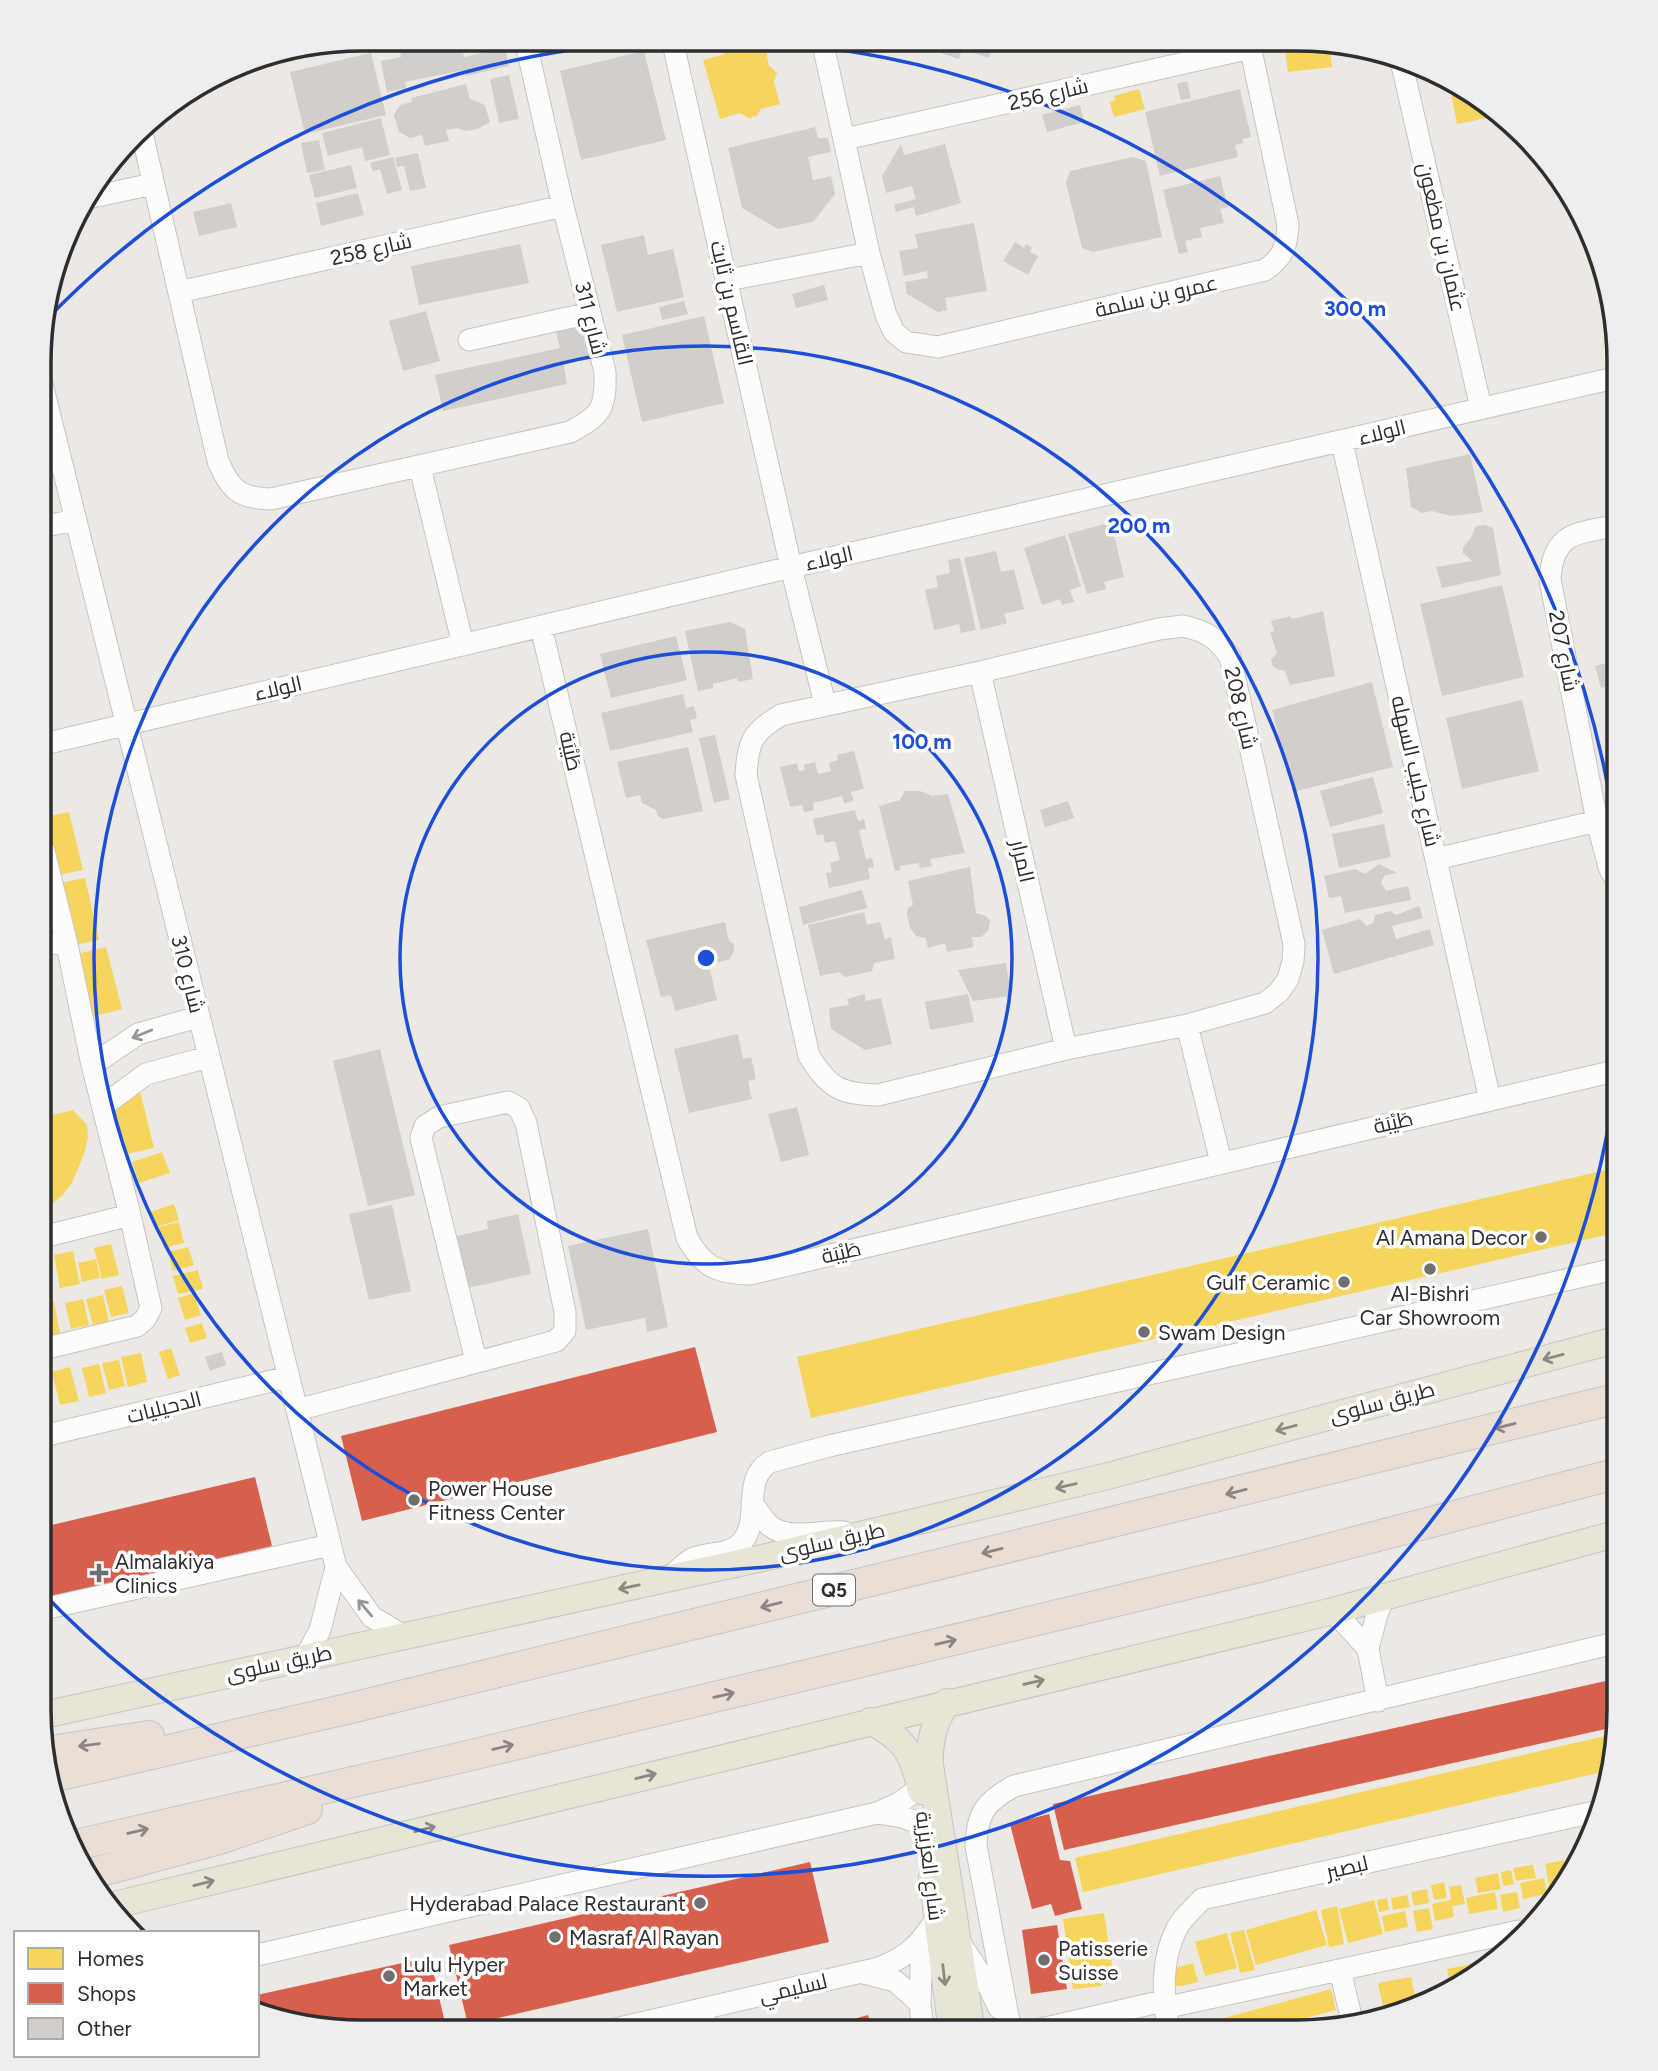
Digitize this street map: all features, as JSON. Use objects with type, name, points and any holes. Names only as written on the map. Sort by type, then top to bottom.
[{"type":"highway","name":"Q5","points":[[58,1776],[351,1708],[1607,1401]]},
{"type":"highway","points":[[81,1844],[463,1757],[1241,1571],[1607,1476]]},
{"type":"highway","points":[[53,1751],[351,1708]]},
{"type":"highway","points":[[97,1872],[219,1839],[463,1757]]},
{"type":"main road","name":"طريق سلوى","points":[[51,1713],[669,1578],[1108,1476],[1607,1342]]},
{"type":"main road","points":[[120,1904],[1329,1612],[1607,1536]]},
{"type":"main road","name":"شارع العزيزية","points":[[947,1702],[933,1731],[930,1765],[970,2020]]},
{"type":"main road","name":"شارع العزيزية","points":[[870,1721],[893,1733],[902,1742],[910,1753],[920,1788],[950,2020]]},
{"type":"street","name":"شارع 311","points":[[144,141],[218,461],[226,480],[237,492],[252,498],[271,499],[420,467],[570,432],[599,413],[605,393],[605,372],[528,51]]},
{"type":"street","name":"القاسم بن ثابت","points":[[675,51],[791,567]]},
{"type":"street","name":"عمرو بن سلمة","points":[[825,51],[869,253],[886,315],[894,332],[906,342],[938,347],[1265,270],[1277,262],[1284,252],[1288,225],[1251,51]]},
{"type":"street","name":"شارع 256","points":[[845,139],[1224,51]]},
{"type":"street","name":"عثمان بن مظعون","points":[[1403,70],[1481,408]]},
{"type":"street","points":[[99,196],[153,184]]},
{"type":"street","name":"شارع 258","points":[[179,292],[563,206]]},
{"type":"street","points":[[728,280],[869,253]]},
{"type":"street","points":[[469,340],[590,313]]},
{"type":"street","name":"الولاء","points":[[51,741],[791,567],[1607,380]]},
{"type":"street","name":"شارع 310","points":[[51,421],[336,1567],[372,1617],[406,1637]]},
{"type":"street","name":"شارع جليب السهله","points":[[1342,442],[1490,1100]]},
{"type":"street","points":[[420,467],[463,645]]},
{"type":"street","points":[[51,525],[75,520]]},
{"type":"street","name":"شارع 207","points":[[1607,528],[1566,538],[1558,545],[1551,559],[1550,580],[1597,821],[1607,859]]},
{"type":"street","points":[[791,567],[825,704]]},
{"type":"street","name":"شارع 208","points":[[1183,626],[1204,631],[1219,641],[1230,657],[1294,944],[1288,979],[1279,992],[1265,1003],[1186,1025],[1066,1049],[878,1095],[836,1089],[822,1076],[809,1056],[746,775],[751,739],[762,726],[781,715],[825,704],[980,672],[1159,629],[1183,626]]},
{"type":"street","name":"طَيْبَة","points":[[541,627],[687,1238],[697,1256],[711,1268],[731,1273],[750,1273],[1607,1073]]},
{"type":"street","name":"المرار","points":[[980,672],[1066,1049]]},
{"type":"street","points":[[1436,859],[1597,821]]},
{"type":"street","points":[[51,879],[92,1065],[151,1308],[137,1326],[51,1347]]},
{"type":"street","points":[[51,944],[66,940]]},
{"type":"street","points":[[92,1065],[138,1034],[198,1017]]},
{"type":"street","points":[[1186,1025],[1221,1162]]},
{"type":"street","points":[[103,1106],[146,1074],[208,1057]]},
{"type":"street","points":[[297,1410],[556,1341],[565,1331],[565,1312],[526,1123],[519,1108],[508,1102],[439,1117],[425,1126],[421,1138],[476,1361]]},
{"type":"street","points":[[51,1235],[130,1216]]},
{"type":"street","points":[[669,1578],[691,1559],[731,1550],[742,1542],[748,1528],[753,1486],[761,1467],[782,1458],[1607,1271]]},
{"type":"street","name":"الدحيليات","points":[[51,1434],[288,1377]]},
{"type":"street","points":[[752,1503],[769,1525],[781,1532],[795,1535],[825,1531],[863,1534]]},
{"type":"street","points":[[51,1607],[330,1545]]},
{"type":"street","name":"شارع 310","points":[[305,1657],[320,1630],[336,1567]]},
{"type":"street","points":[[1378,1701],[1367,1649],[1384,1597]]},
{"type":"street","points":[[1329,1612],[1343,1621],[1367,1649]]},
{"type":"street","points":[[1008,2020],[976,1846],[977,1828],[983,1809],[995,1796],[1014,1786],[1607,1645]]},
{"type":"street","points":[[259,1955],[877,1814],[920,1788]]},
{"type":"street","name":"لبصير","points":[[1166,2020],[1163,2001],[1165,1962],[1177,1927],[1202,1899],[1590,1813]]},
{"type":"street","points":[[877,1814],[902,1817],[926,1825]]},
{"type":"street","name":"لسليمي","points":[[654,2020],[895,1962],[922,1941],[937,1918]]},
{"type":"street","points":[[1080,2020],[1163,2001],[1173,2006],[1512,1932]]},
{"type":"street","name":"شارع العزيزية","points":[[922,1941],[922,2020]]},
{"type":"street","name":"شارع العزيزية","points":[[960,1943],[989,1987],[1004,2020]]},
{"type":"street","points":[[1340,1970],[1351,2015]]},
{"type":"street","name":"لسليمي","points":[[862,1972],[895,1981],[920,2003]]},
{"type":"street","points":[[701,2009],[704,2020]]},
{"type":"building: Homes","points":[[726,51],[766,51],[769,66],[777,73],[774,82],[780,104],[761,109],[757,116],[749,118],[740,113],[720,119],[703,60],[725,54]]},
{"type":"building: Homes","points":[[1285,51],[1330,52],[1332,67],[1288,72]]},
{"type":"building: Homes","points":[[1139,89],[1145,109],[1114,117],[1110,102],[1115,100],[1114,96]]},
{"type":"building: Homes","points":[[1451,91],[1488,118],[1457,124]]},
{"type":"building: Homes","points":[[69,812],[83,870],[54,876],[51,864],[51,816]]},
{"type":"building: Homes","points":[[85,878],[99,940],[70,946],[56,884]]},
{"type":"building: Homes","points":[[106,947],[122,1009],[87,1018],[72,955]]},
{"type":"building: Homes","points":[[139,1087],[154,1148],[123,1155],[108,1095]]},
{"type":"building: Homes","points":[[73,1110],[87,1125],[88,1138],[72,1183],[62,1196],[51,1204],[51,1115]]},
{"type":"building: Homes","points":[[162,1152],[170,1173],[139,1183],[132,1162]]},
{"type":"building: Homes","points":[[1607,1170],[1607,1235],[811,1418],[797,1357]]},
{"type":"building: Homes","points":[[174,1204],[179,1220],[156,1227],[150,1212]]},
{"type":"building: Homes","points":[[179,1222],[184,1243],[164,1248],[159,1227]]},
{"type":"building: Homes","points":[[111,1244],[119,1275],[102,1279],[94,1248]]},
{"type":"building: Homes","points":[[188,1247],[194,1265],[173,1271],[168,1252]]},
{"type":"building: Homes","points":[[73,1251],[80,1284],[60,1288],[54,1255]]},
{"type":"building: Homes","points":[[96,1259],[100,1278],[82,1282],[78,1263]]},
{"type":"building: Homes","points":[[198,1270],[203,1289],[178,1294],[173,1276]]},
{"type":"building: Homes","points":[[122,1286],[129,1313],[111,1317],[104,1290]]},
{"type":"building: Homes","points":[[194,1293],[201,1315],[185,1320],[178,1298]]},
{"type":"building: Homes","points":[[103,1295],[109,1322],[93,1326],[86,1299]]},
{"type":"building: Homes","points":[[83,1299],[89,1325],[71,1329],[65,1303]]},
{"type":"building: Homes","points":[[54,1302],[60,1333],[51,1335],[51,1303]]},
{"type":"building: Homes","points":[[202,1323],[207,1338],[190,1343],[185,1328]]},
{"type":"building: Homes","points":[[171,1348],[180,1375],[168,1379],[159,1352]]},
{"type":"building: Homes","points":[[141,1353],[147,1382],[128,1387],[121,1357]]},
{"type":"building: Homes","points":[[119,1360],[125,1386],[109,1390],[102,1363]]},
{"type":"building: Homes","points":[[99,1364],[106,1393],[89,1397],[82,1368]]},
{"type":"building: Homes","points":[[70,1367],[79,1401],[60,1405],[52,1372]]},
{"type":"building: Homes","points":[[1606,1736],[1601,1772],[1083,1892],[1075,1858]]},
{"type":"building: Homes","points":[[1564,1860],[1565,1866],[1550,1889],[1545,1864]]},
{"type":"building: Homes","points":[[1533,1865],[1536,1878],[1516,1881],[1513,1868]]},
{"type":"building: Homes","points":[[1511,1870],[1514,1884],[1503,1886],[1501,1872]]},
{"type":"building: Homes","points":[[1498,1873],[1501,1889],[1478,1893],[1475,1878]]},
{"type":"building: Homes","points":[[1544,1878],[1547,1893],[1523,1899],[1520,1883]]},
{"type":"building: Homes","points":[[1444,1882],[1447,1898],[1434,1900],[1431,1885]]},
{"type":"building: Homes","points":[[1461,1885],[1465,1904],[1452,1906],[1454,1917],[1435,1921],[1432,1904],[1451,1900],[1449,1887]]},
{"type":"building: Homes","points":[[1427,1889],[1429,1903],[1414,1906],[1411,1892]]},
{"type":"building: Homes","points":[[1495,1892],[1498,1909],[1469,1914],[1466,1898]]},
{"type":"building: Homes","points":[[1517,1892],[1520,1908],[1503,1912],[1500,1895]]},
{"type":"building: Homes","points":[[1407,1895],[1410,1907],[1393,1910],[1391,1898]]},
{"type":"building: Homes","points":[[1387,1898],[1389,1910],[1379,1912],[1377,1900]]},
{"type":"building: Homes","points":[[1374,1900],[1383,1934],[1348,1943],[1339,1909]]},
{"type":"building: Homes","points":[[1337,1906],[1344,1944],[1329,1947],[1321,1910]]},
{"type":"building: Homes","points":[[1429,1908],[1433,1929],[1417,1932],[1413,1911]]},
{"type":"building: Homes","points":[[1316,1910],[1327,1945],[1256,1965],[1246,1930]]},
{"type":"building: Homes","points":[[1405,1911],[1408,1927],[1385,1932],[1382,1916]]},
{"type":"building: Homes","points":[[1104,1913],[1113,1972],[1101,1986],[1073,1989],[1063,1919]]},
{"type":"building: Homes","points":[[1244,1930],[1255,1970],[1240,1973],[1230,1933]]},
{"type":"building: Homes","points":[[1227,1933],[1237,1968],[1205,1976],[1195,1942]]},
{"type":"building: Homes","points":[[1193,1963],[1198,1982],[1181,1986],[1169,1985],[1176,1968]]},
{"type":"building: Homes","points":[[1475,1964],[1449,1980],[1447,1969]]},
{"type":"building: Homes","points":[[1411,1977],[1415,1997],[1383,2006],[1378,1983]]},
{"type":"building: Homes","points":[[1331,1989],[1336,2010],[1299,2020],[1216,2020]]},
{"type":"building: Shops","points":[[695,1347],[717,1432],[362,1521],[341,1436]]},
{"type":"building: Shops","points":[[255,1477],[272,1546],[51,1598],[51,1525]]},
{"type":"building: Shops","points":[[1607,1681],[1607,1729],[1064,1850],[1053,1804]]},
{"type":"building: Shops","points":[[1049,1814],[1060,1860],[1070,1861],[1082,1909],[1055,1916],[1051,1904],[1032,1909],[1010,1824]]},
{"type":"building: Shops","points":[[810,1862],[829,1942],[490,2020],[467,2020],[449,1945]]},
{"type":"building: Shops","name":"Patisserie Suisse","points":[[1057,1925],[1067,1989],[1031,1994],[1022,1930]]},
{"type":"building: Shops","name":"Lulu Hyper Market","points":[[430,1957],[444,2020],[321,2018],[259,2003],[259,1995]]},
{"type":"building: Shops","points":[[868,2015],[869,2020],[850,2020]]},
{"type":"building: Other","points":[[463,51],[464,57],[506,51],[509,66],[465,76],[464,70],[405,82],[406,88],[387,92],[381,61],[401,57],[400,52]]},
{"type":"building: Other","points":[[644,51],[666,140],[581,160],[560,71]]},
{"type":"building: Other","points":[[855,51],[871,51],[856,55]]},
{"type":"building: Other","points":[[942,51],[961,51],[959,59]]},
{"type":"building: Other","points":[[968,51],[991,51],[989,58]]},
{"type":"building: Other","points":[[371,53],[386,115],[305,134],[290,72]]},
{"type":"building: Other","points":[[509,75],[519,119],[499,123],[490,79]]},
{"type":"building: Other","points":[[1187,81],[1191,98],[1181,100],[1177,84]]},
{"type":"building: Other","points":[[466,84],[470,99],[485,105],[490,122],[466,131],[457,128],[446,130],[449,141],[425,146],[422,135],[410,138],[399,132],[394,115],[400,105],[412,102],[411,98]]},
{"type":"building: Other","points":[[1240,89],[1251,137],[1242,139],[1243,143],[1235,145],[1238,157],[1160,176],[1145,112]]},
{"type":"building: Other","points":[[1080,105],[1084,122],[1047,132],[1042,115]]},
{"type":"building: Other","points":[[381,118],[390,155],[365,161],[362,147],[328,156],[322,133]]},
{"type":"building: Other","points":[[815,127],[818,138],[828,138],[831,152],[808,157],[813,180],[831,176],[835,194],[813,222],[778,229],[742,208],[728,148]]},
{"type":"building: Other","points":[[319,140],[325,170],[307,173],[301,143]]},
{"type":"building: Other","points":[[901,144],[904,155],[945,144],[961,203],[916,216],[914,207],[896,212],[894,205],[916,199],[912,186],[886,193],[882,176]]},
{"type":"building: Other","points":[[418,153],[426,188],[410,191],[404,166],[397,167],[395,158]]},
{"type":"building: Other","points":[[393,157],[402,190],[387,194],[380,169],[373,171],[370,163]]},
{"type":"building: Other","points":[[1133,157],[1146,161],[1162,237],[1093,252],[1082,248],[1066,183],[1070,171]]},
{"type":"building: Other","points":[[351,165],[357,188],[315,198],[309,175]]},
{"type":"building: Other","points":[[1220,176],[1228,207],[1220,209],[1224,223],[1200,228],[1202,237],[1185,241],[1188,252],[1179,254],[1163,190]]},
{"type":"building: Other","points":[[358,193],[364,215],[321,226],[316,203]]},
{"type":"building: Other","points":[[231,203],[237,227],[199,236],[193,212]]},
{"type":"building: Other","points":[[974,223],[987,291],[945,298],[947,310],[938,312],[907,294],[905,282],[928,278],[927,271],[904,276],[899,251],[918,248],[915,234]]},
{"type":"building: Other","points":[[644,235],[648,255],[673,249],[684,297],[617,312],[601,245]]},
{"type":"building: Other","points":[[1015,242],[1024,248],[1026,244],[1032,248],[1030,252],[1038,256],[1028,275],[1003,261]]},
{"type":"building: Other","points":[[520,244],[529,283],[419,305],[411,266]]},
{"type":"building: Other","points":[[824,285],[828,300],[796,308],[792,294]]},
{"type":"building: Other","points":[[684,301],[688,314],[662,320],[659,307]]},
{"type":"building: Other","points":[[426,311],[440,361],[403,371],[389,321]]},
{"type":"building: Other","points":[[704,316],[724,403],[642,422],[622,335]]},
{"type":"building: Other","points":[[583,321],[591,356],[563,362],[567,384],[443,411],[435,375],[560,348],[555,327]]},
{"type":"building: Other","points":[[1470,454],[1483,512],[1451,516],[1432,511],[1422,513],[1411,507],[1406,468]]},
{"type":"building: Other","points":[[1111,522],[1124,577],[1104,582],[1106,589],[1087,594],[1068,534]]},
{"type":"building: Other","points":[[1476,526],[1493,528],[1501,575],[1442,588],[1436,567],[1472,561],[1463,553],[1463,547]]},
{"type":"building: Other","points":[[1065,535],[1081,586],[1070,590],[1074,602],[1062,605],[1060,599],[1042,605],[1024,548]]},
{"type":"building: Other","points":[[996,551],[1001,572],[1014,569],[1024,609],[1004,614],[1007,623],[981,630],[964,558]]},
{"type":"building: Other","points":[[960,558],[976,630],[961,633],[959,624],[934,630],[925,590],[938,587],[936,576],[950,573],[948,560]]},
{"type":"building: Other","points":[[1502,585],[1524,677],[1442,696],[1420,604]]},
{"type":"building: Other","points":[[1323,611],[1335,676],[1290,685],[1285,671],[1272,665],[1271,659],[1277,653],[1270,632],[1274,631],[1271,621],[1290,616],[1293,619]]},
{"type":"building: Other","points":[[730,622],[745,629],[753,679],[738,682],[737,678],[698,691],[685,631]]},
{"type":"building: Other","points":[[676,636],[687,680],[611,698],[600,654]]},
{"type":"building: Other","points":[[1607,663],[1607,686],[1601,688],[1595,666]]},
{"type":"building: Other","points":[[1372,682],[1393,767],[1293,792],[1272,710]]},
{"type":"building: Other","points":[[683,694],[686,708],[694,706],[697,718],[690,720],[693,732],[610,751],[601,713]]},
{"type":"building: Other","points":[[1522,700],[1539,771],[1462,789],[1446,718]]},
{"type":"building: Other","points":[[715,735],[730,799],[714,803],[699,738]]},
{"type":"building: Other","points":[[688,747],[703,811],[663,819],[658,816],[656,810],[642,803],[640,795],[626,798],[617,762]]},
{"type":"building: Other","points":[[854,751],[864,789],[851,792],[854,801],[844,803],[842,796],[813,803],[814,810],[804,812],[802,805],[790,807],[780,767],[797,763],[799,771],[805,770],[804,765],[815,762],[818,774],[831,771],[829,763],[838,760],[837,755]]},
{"type":"building: Other","points":[[1373,777],[1383,813],[1330,827],[1320,791]]},
{"type":"building: Other","points":[[905,791],[920,791],[932,796],[948,794],[965,853],[930,859],[932,866],[920,868],[919,863],[899,866],[901,870],[895,871],[879,806],[900,800]]},
{"type":"building: Other","points":[[1068,801],[1074,818],[1045,827],[1040,810]]},
{"type":"building: Other","points":[[855,810],[858,821],[864,819],[866,829],[859,830],[866,859],[872,858],[874,867],[868,868],[870,879],[829,888],[826,873],[832,872],[830,863],[840,860],[835,841],[825,843],[823,834],[817,836],[813,819]]},
{"type":"building: Other","points":[[1384,824],[1391,857],[1339,868],[1332,834]]},
{"type":"building: Other","points":[[1379,864],[1397,873],[1385,875],[1381,882],[1386,891],[1408,886],[1411,900],[1345,913],[1341,896],[1329,898],[1324,876],[1355,869],[1365,874]]},
{"type":"building: Other","points":[[970,867],[976,913],[986,916],[990,921],[988,931],[981,937],[972,937],[973,947],[947,952],[945,943],[928,948],[926,938],[916,936],[910,928],[907,914],[908,908],[913,905],[908,881]]},
{"type":"building: Other","points":[[862,890],[867,908],[803,925],[799,907]]},
{"type":"building: Other","points":[[1419,906],[1423,918],[1392,926],[1396,939],[1430,929],[1434,945],[1334,974],[1322,930],[1360,919],[1367,926],[1374,922],[1375,915],[1390,911],[1396,915]]},
{"type":"building: Other","points":[[864,912],[867,925],[880,922],[885,939],[891,937],[895,959],[874,963],[872,971],[845,977],[839,972],[820,976],[808,925]]},
{"type":"building: Other","points":[[725,922],[734,951],[730,959],[709,965],[717,1000],[675,1011],[671,995],[661,997],[646,940]]},
{"type":"building: Other","points":[[1006,963],[1011,996],[973,1001],[958,970]]},
{"type":"building: Other","points":[[865,994],[865,1001],[881,998],[892,1044],[865,1050],[831,1029],[829,1008],[849,1005],[847,999]]},
{"type":"building: Other","points":[[968,994],[974,1022],[930,1030],[925,1002]]},
{"type":"building: Other","points":[[738,1034],[743,1059],[751,1057],[756,1079],[748,1081],[752,1099],[689,1113],[674,1049]]},
{"type":"building: Other","points":[[380,1049],[415,1195],[368,1206],[333,1061]]},
{"type":"building: Other","points":[[797,1107],[809,1155],[781,1162],[768,1114]]},
{"type":"building: Other","points":[[392,1205],[411,1291],[369,1300],[349,1214]]},
{"type":"building: Other","points":[[518,1214],[531,1274],[463,1289],[448,1238],[488,1229],[487,1221]]},
{"type":"building: Other","points":[[648,1229],[668,1327],[647,1332],[645,1318],[586,1330],[568,1246]]},
{"type":"building: Other","points":[[222,1352],[226,1365],[210,1371],[205,1357]]},
{"type":"place","name":"Al Amana Decor","points":[[1541,1237]]},
{"type":"place","name":"Al-Bishri Car Showroom","points":[[1430,1269]]},
{"type":"place","name":"Gulf Ceramic","points":[[1344,1282]]},
{"type":"place","name":"Swam Design","points":[[1144,1332]]},
{"type":"place","name":"Power House Fitness Center","points":[[414,1500]]},
{"type":"place","name":"Almalakiya Clinics","points":[[99,1573]]},
{"type":"place","name":"Hyderabad Palace Restaurant","points":[[700,1903]]},
{"type":"place","name":"Masraf Al Rayan","points":[[555,1937]]},
{"type":"place","name":"Patisserie Suisse","points":[[1044,1960]]},
{"type":"place","name":"Lulu Hyper Market","points":[[389,1976]]}]
